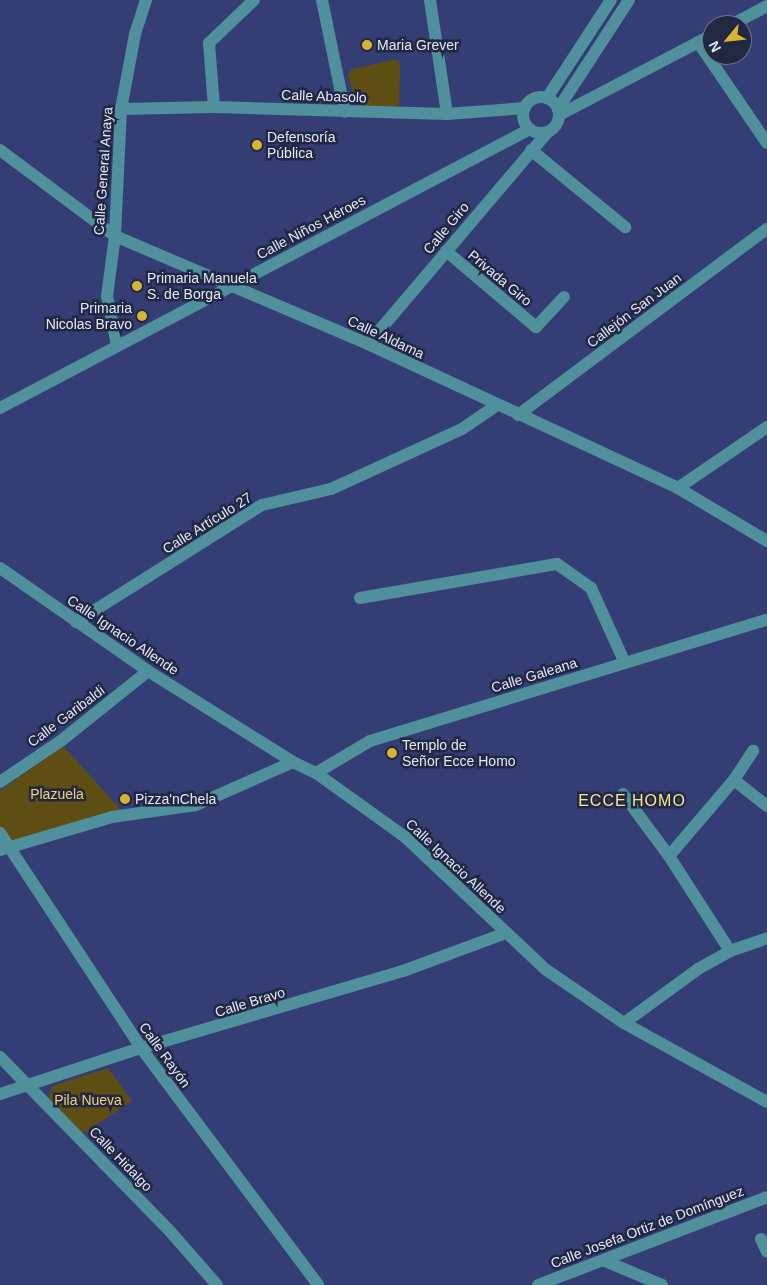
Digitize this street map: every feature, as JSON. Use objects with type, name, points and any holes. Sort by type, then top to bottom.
[{"type":"street","name":"Calle General Anaya","points":[[117,346],[107,296],[115,236],[121,109],[135,34],[146,0]]},
{"type":"street","points":[[214,107],[209,43],[254,0]]},
{"type":"street","points":[[322,0],[345,112]]},
{"type":"street","points":[[430,0],[447,114]]},
{"type":"street","points":[[611,0],[547,98],[532,100],[525,108],[524,119],[530,129],[542,133],[548,132],[556,125],[558,112],[629,0]]},
{"type":"street","points":[[750,15],[767,6]]},
{"type":"street","points":[[558,112],[702,40]]},
{"type":"street","points":[[698,42],[767,143]]},
{"type":"street","points":[[547,98],[558,112]]},
{"type":"street","name":"Calle Abasolo","points":[[121,109],[214,107],[447,114],[525,108]]},
{"type":"street","name":"Calle Niños Héroes","points":[[0,408],[530,129]]},
{"type":"street","name":"Calle Giro","points":[[368,344],[548,132]]},
{"type":"street","name":"Calle Aldama","points":[[0,150],[115,236],[368,344],[678,488],[767,541]]},
{"type":"street","points":[[531,150],[625,227]]},
{"type":"street","name":"Callejón San Juan","points":[[518,415],[767,229]]},
{"type":"street","name":"Privada Giro","points":[[446,251],[536,327],[564,298]]},
{"type":"street","name":"Calle Artículo 27","points":[[76,622],[262,505],[331,489],[462,429],[497,405]]},
{"type":"street","points":[[678,488],[767,427]]},
{"type":"street","points":[[360,598],[557,564],[591,588],[625,663]]},
{"type":"street","name":"Calle Ignacio Allende","points":[[0,568],[148,670],[293,762],[316,773],[406,837],[544,969],[624,1023],[767,1102]]},
{"type":"street","name":"Calle Galeana","points":[[316,773],[370,741],[767,621]]},
{"type":"street","name":"Calle Garibaldi","points":[[0,782],[62,740],[148,670]]},
{"type":"street","points":[[669,856],[734,780],[753,751]]},
{"type":"street","points":[[4,849],[112,817],[196,805],[293,762]]},
{"type":"street","points":[[734,780],[767,806]]},
{"type":"street","points":[[623,794],[669,856],[730,951]]},
{"type":"street","name":"Calle Rayón","points":[[0,833],[4,849],[141,1048],[318,1285]]},
{"type":"street","name":"Calle Bravo","points":[[0,1094],[141,1048],[212,1029],[403,971],[506,933]]},
{"type":"street","points":[[624,1023],[698,968],[730,951],[767,938]]},
{"type":"street","name":"Calle Hidalgo","points":[[0,1057],[168,1229],[217,1285]]},
{"type":"street","name":"Calle Josefa Ortiz de Domínguez","points":[[538,1285],[605,1261],[767,1196]]},
{"type":"street","points":[[761,1239],[767,1252]]},
{"type":"street","points":[[605,1261],[661,1285]]},
{"type":"green space","points":[[398,59],[400,67],[399,106],[357,107],[348,75],[352,69]]},
{"type":"green space","name":"Plazuela","points":[[63,746],[122,811],[10,844],[0,828],[0,791]]},
{"type":"green space","name":"Pila Nueva","points":[[108,1068],[132,1101],[82,1134],[48,1098],[52,1086]]},
{"type":"shaded area","points":[[90,1094],[95,1096],[97,1101],[95,1106],[90,1108],[85,1106],[83,1101],[85,1096]]},
{"type":"place","name":"Maria Grever","points":[[367,45]]},
{"type":"place","name":"Defensoría Pública","points":[[257,145]]},
{"type":"place","name":"Primaria Manuela S. de Borga","points":[[137,286]]},
{"type":"place","name":"Primaria Nicolas Bravo","points":[[142,316]]},
{"type":"place","name":"Templo de Señor Ecce Homo","points":[[392,753]]},
{"type":"place","name":"Pizza'nChela","points":[[125,799]]},
{"type":"district","name":"ECCE HOMO","points":[[632,801]]}]
